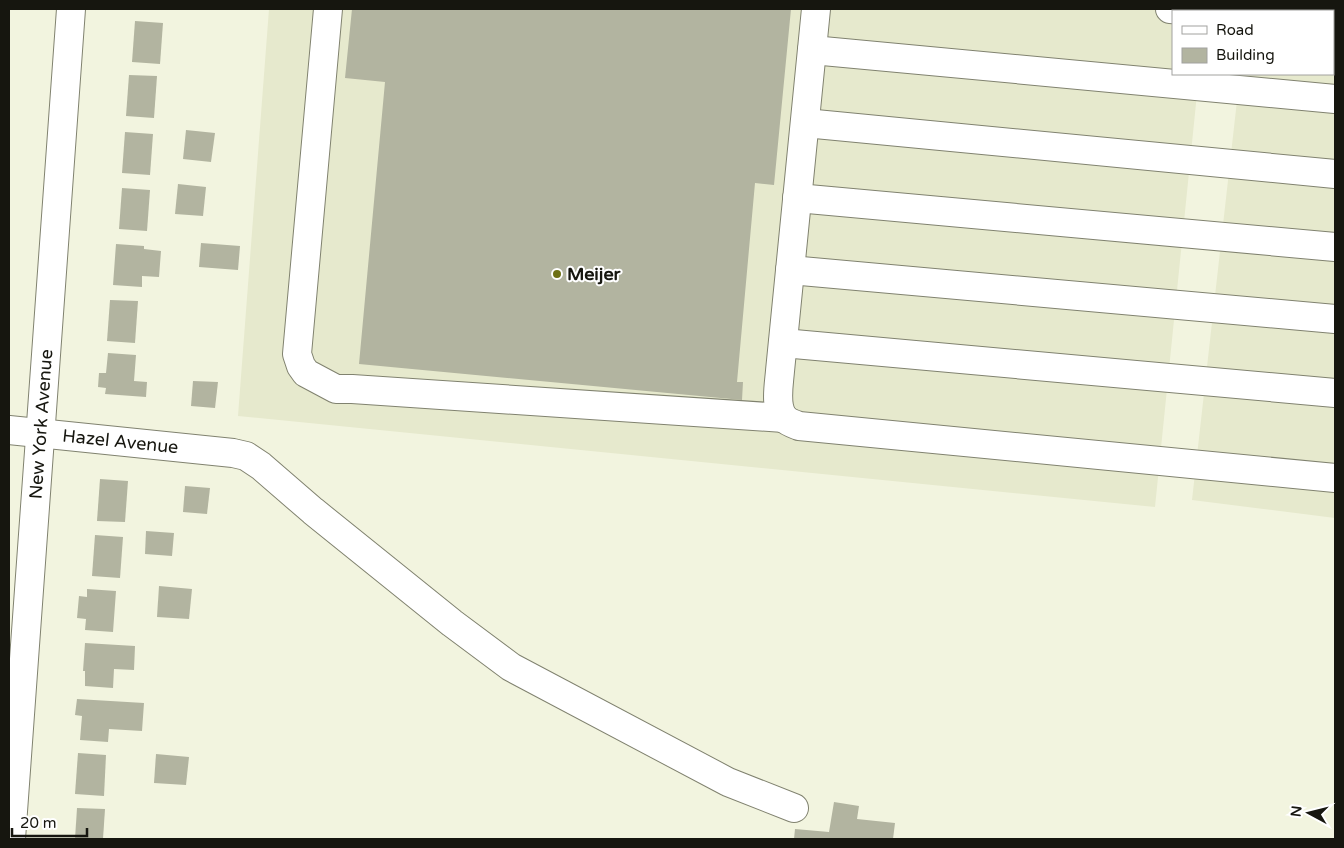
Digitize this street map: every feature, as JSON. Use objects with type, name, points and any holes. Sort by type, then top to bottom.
[{"type":"street","name":"New York Avenue","points":[[11,839],[71,9]]},
{"type":"street","points":[[328,9],[297,354],[301,366],[306,373],[336,389],[784,418]]},
{"type":"street","points":[[816,9],[778,399],[781,413],[786,420],[799,426],[1335,478]]},
{"type":"street","points":[[1170,9],[1183,10]]},
{"type":"street","points":[[812,50],[1335,99]]},
{"type":"street","points":[[805,123],[1335,174]]},
{"type":"street","points":[[797,198],[1335,247]]},
{"type":"street","points":[[790,270],[1335,319]]},
{"type":"street","points":[[783,343],[1335,393]]},
{"type":"street","name":"Hazel Avenue","points":[[9,430],[233,453],[246,456],[261,466],[314,511],[511,668],[728,782],[794,808]]},
{"type":"shaded area","points":[[269,9],[1205,9],[1172,10],[1172,75],[1199,75],[1155,507],[238,416]]},
{"type":"shaded area","points":[[1335,9],[1335,518],[1192,500],[1240,75],[1334,75],[1334,10],[1247,10]]},
{"type":"building","name":"Meijer","points":[[352,9],[791,9],[774,185],[755,183],[737,382],[743,382],[742,400],[359,364],[385,82],[345,78]]},
{"type":"building","points":[[135,21],[163,23],[160,64],[132,62]]},
{"type":"building","points":[[129,75],[157,76],[154,118],[126,116]]},
{"type":"building","points":[[186,130],[215,133],[211,162],[183,159]]},
{"type":"building","points":[[125,132],[153,134],[150,175],[122,173]]},
{"type":"building","points":[[178,184],[206,187],[203,216],[175,214]]},
{"type":"building","points":[[122,188],[150,190],[147,231],[119,229]]},
{"type":"building","points":[[201,243],[240,246],[238,270],[199,267]]},
{"type":"building","points":[[116,244],[144,246],[144,249],[161,251],[159,277],[142,276],[142,287],[113,285]]},
{"type":"building","points":[[110,300],[138,301],[135,343],[107,341]]},
{"type":"building","points":[[108,353],[136,355],[134,381],[147,382],[146,397],[105,394],[106,388],[98,387],[99,373],[106,373]]},
{"type":"building","points":[[193,381],[218,382],[215,408],[191,406]]},
{"type":"building","points":[[100,479],[128,481],[125,522],[97,521]]},
{"type":"building","points":[[185,486],[210,488],[207,514],[183,512]]},
{"type":"building","points":[[146,531],[174,533],[172,556],[145,554]]},
{"type":"building","points":[[95,535],[123,537],[120,578],[92,576]]},
{"type":"building","points":[[159,586],[192,589],[189,619],[157,617]]},
{"type":"building","points":[[87,589],[116,591],[113,632],[85,630],[86,619],[77,618],[79,596],[87,597]]},
{"type":"building","points":[[85,643],[135,646],[134,670],[114,669],[113,688],[85,686],[85,671],[83,671]]},
{"type":"building","points":[[77,699],[144,703],[142,731],[109,729],[108,742],[80,740],[82,716],[75,715]]},
{"type":"building","points":[[78,753],[106,755],[104,796],[75,794]]},
{"type":"building","points":[[156,754],[189,757],[186,785],[154,783]]},
{"type":"building","points":[[834,802],[859,806],[857,819],[895,823],[893,839],[794,839],[795,829],[829,832]]},
{"type":"building","points":[[77,808],[105,809],[103,839],[75,839]]},
{"type":"place","name":"Meijer","points":[[557,274]]}]
